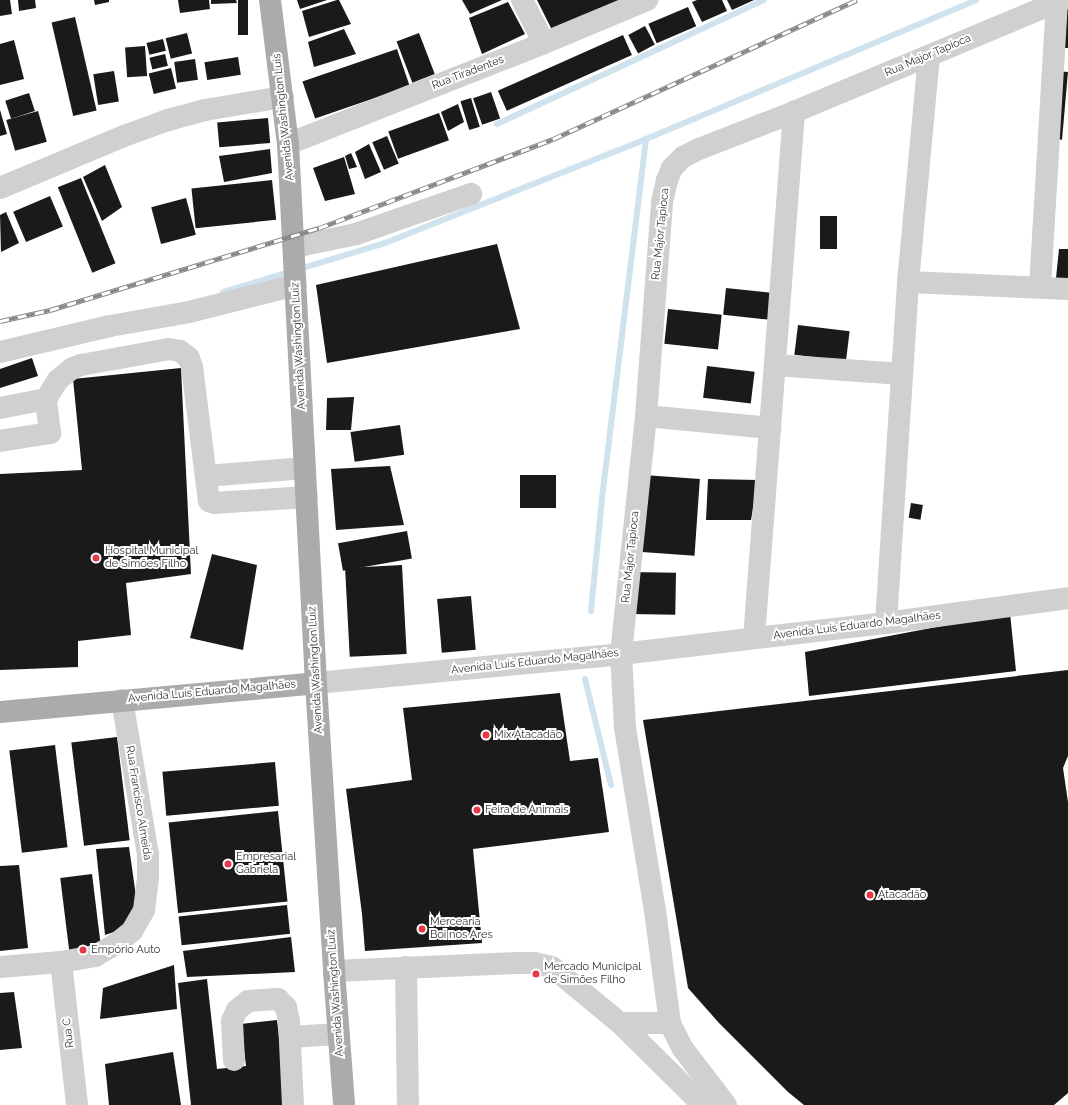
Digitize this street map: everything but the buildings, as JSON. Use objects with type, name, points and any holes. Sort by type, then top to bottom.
[{"type":"main road","name":"Avenida Washington Luís","points":[[270,0],[288,144],[294,244]]},
{"type":"main road","name":"Avenida Washington Luiz","points":[[294,244],[316,683],[344,1105]]},
{"type":"main road","name":"Avenida Luís Eduardo Magalhães","points":[[0,712],[316,683]]},
{"type":"street","points":[[522,0],[544,44]]},
{"type":"street","name":"Rua Tiradentes","points":[[288,144],[544,44],[647,0]]},
{"type":"street","points":[[1040,287],[1060,1]]},
{"type":"street","name":"Rua Major Tapioca","points":[[726,1105],[683,1049],[670,1023],[656,910],[625,728],[621,654],[646,416],[662,202],[666,180],[672,168],[683,157],[693,152],[794,112],[1060,1]]},
{"type":"street","points":[[886,623],[908,282],[929,56]]},
{"type":"street","points":[[0,188],[124,136],[168,120],[205,110],[283,96]]},
{"type":"street","points":[[754,638],[794,112]]},
{"type":"street","points":[[294,244],[356,234],[470,194]]},
{"type":"street","points":[[0,352],[110,326],[189,312],[296,280]]},
{"type":"street","points":[[908,282],[1068,289]]},
{"type":"street","points":[[0,441],[48,434],[50,432],[46,399],[64,373],[81,365],[169,349],[184,353],[192,367],[209,501],[214,503],[307,497]]},
{"type":"street","points":[[775,365],[902,374]]},
{"type":"street","points":[[0,408],[46,399]]},
{"type":"street","points":[[646,416],[770,428]]},
{"type":"street","points":[[206,476],[305,468]]},
{"type":"street","name":"Avenida Luís Eduardo Magalhães","points":[[316,683],[621,654],[886,623],[1068,598]]},
{"type":"street","name":"Rua Francisco Almeida","points":[[0,967],[61,962],[95,956],[116,944],[132,931],[144,910],[148,878],[148,855],[122,700]]},
{"type":"street","name":"Rua C","points":[[61,962],[77,1105]]},
{"type":"street","points":[[334,971],[517,963],[540,964],[552,968],[620,1023],[703,1105]]},
{"type":"street","points":[[406,967],[408,1105]]},
{"type":"street","points":[[234,1060],[232,1021],[236,1010],[248,1001],[278,1000],[286,1007],[289,1021],[293,1105]]},
{"type":"street","points":[[620,1023],[670,1023]]},
{"type":"street","points":[[290,1037],[339,1034]]},
{"type":"waterway","points":[[497,124],[764,0]]},
{"type":"waterway","points":[[223,292],[385,243],[646,139],[976,0]]},
{"type":"waterway","points":[[591,611],[602,498],[646,139]]},
{"type":"waterway","points":[[585,679],[611,785]]},
{"type":"railway","points":[[0,321],[50,310],[319,228],[553,139],[857,0]]},
{"type":"place","name":"Hospital Municipal de Simões Filho","points":[[96,558]]},
{"type":"place","name":"Mix Atacadão","points":[[486,735]]},
{"type":"place","name":"Feira de Animais","points":[[477,810]]},
{"type":"place","name":"Empresarial Gabriela","points":[[228,864]]},
{"type":"place","name":"Atacadão","points":[[870,895]]},
{"type":"place","name":"Mercearia Boi nos Ares","points":[[422,929]]},
{"type":"place","name":"Empório Auto","points":[[83,950]]},
{"type":"place","name":"Mercado Municipal de Simões Filho","points":[[536,974]]}]
